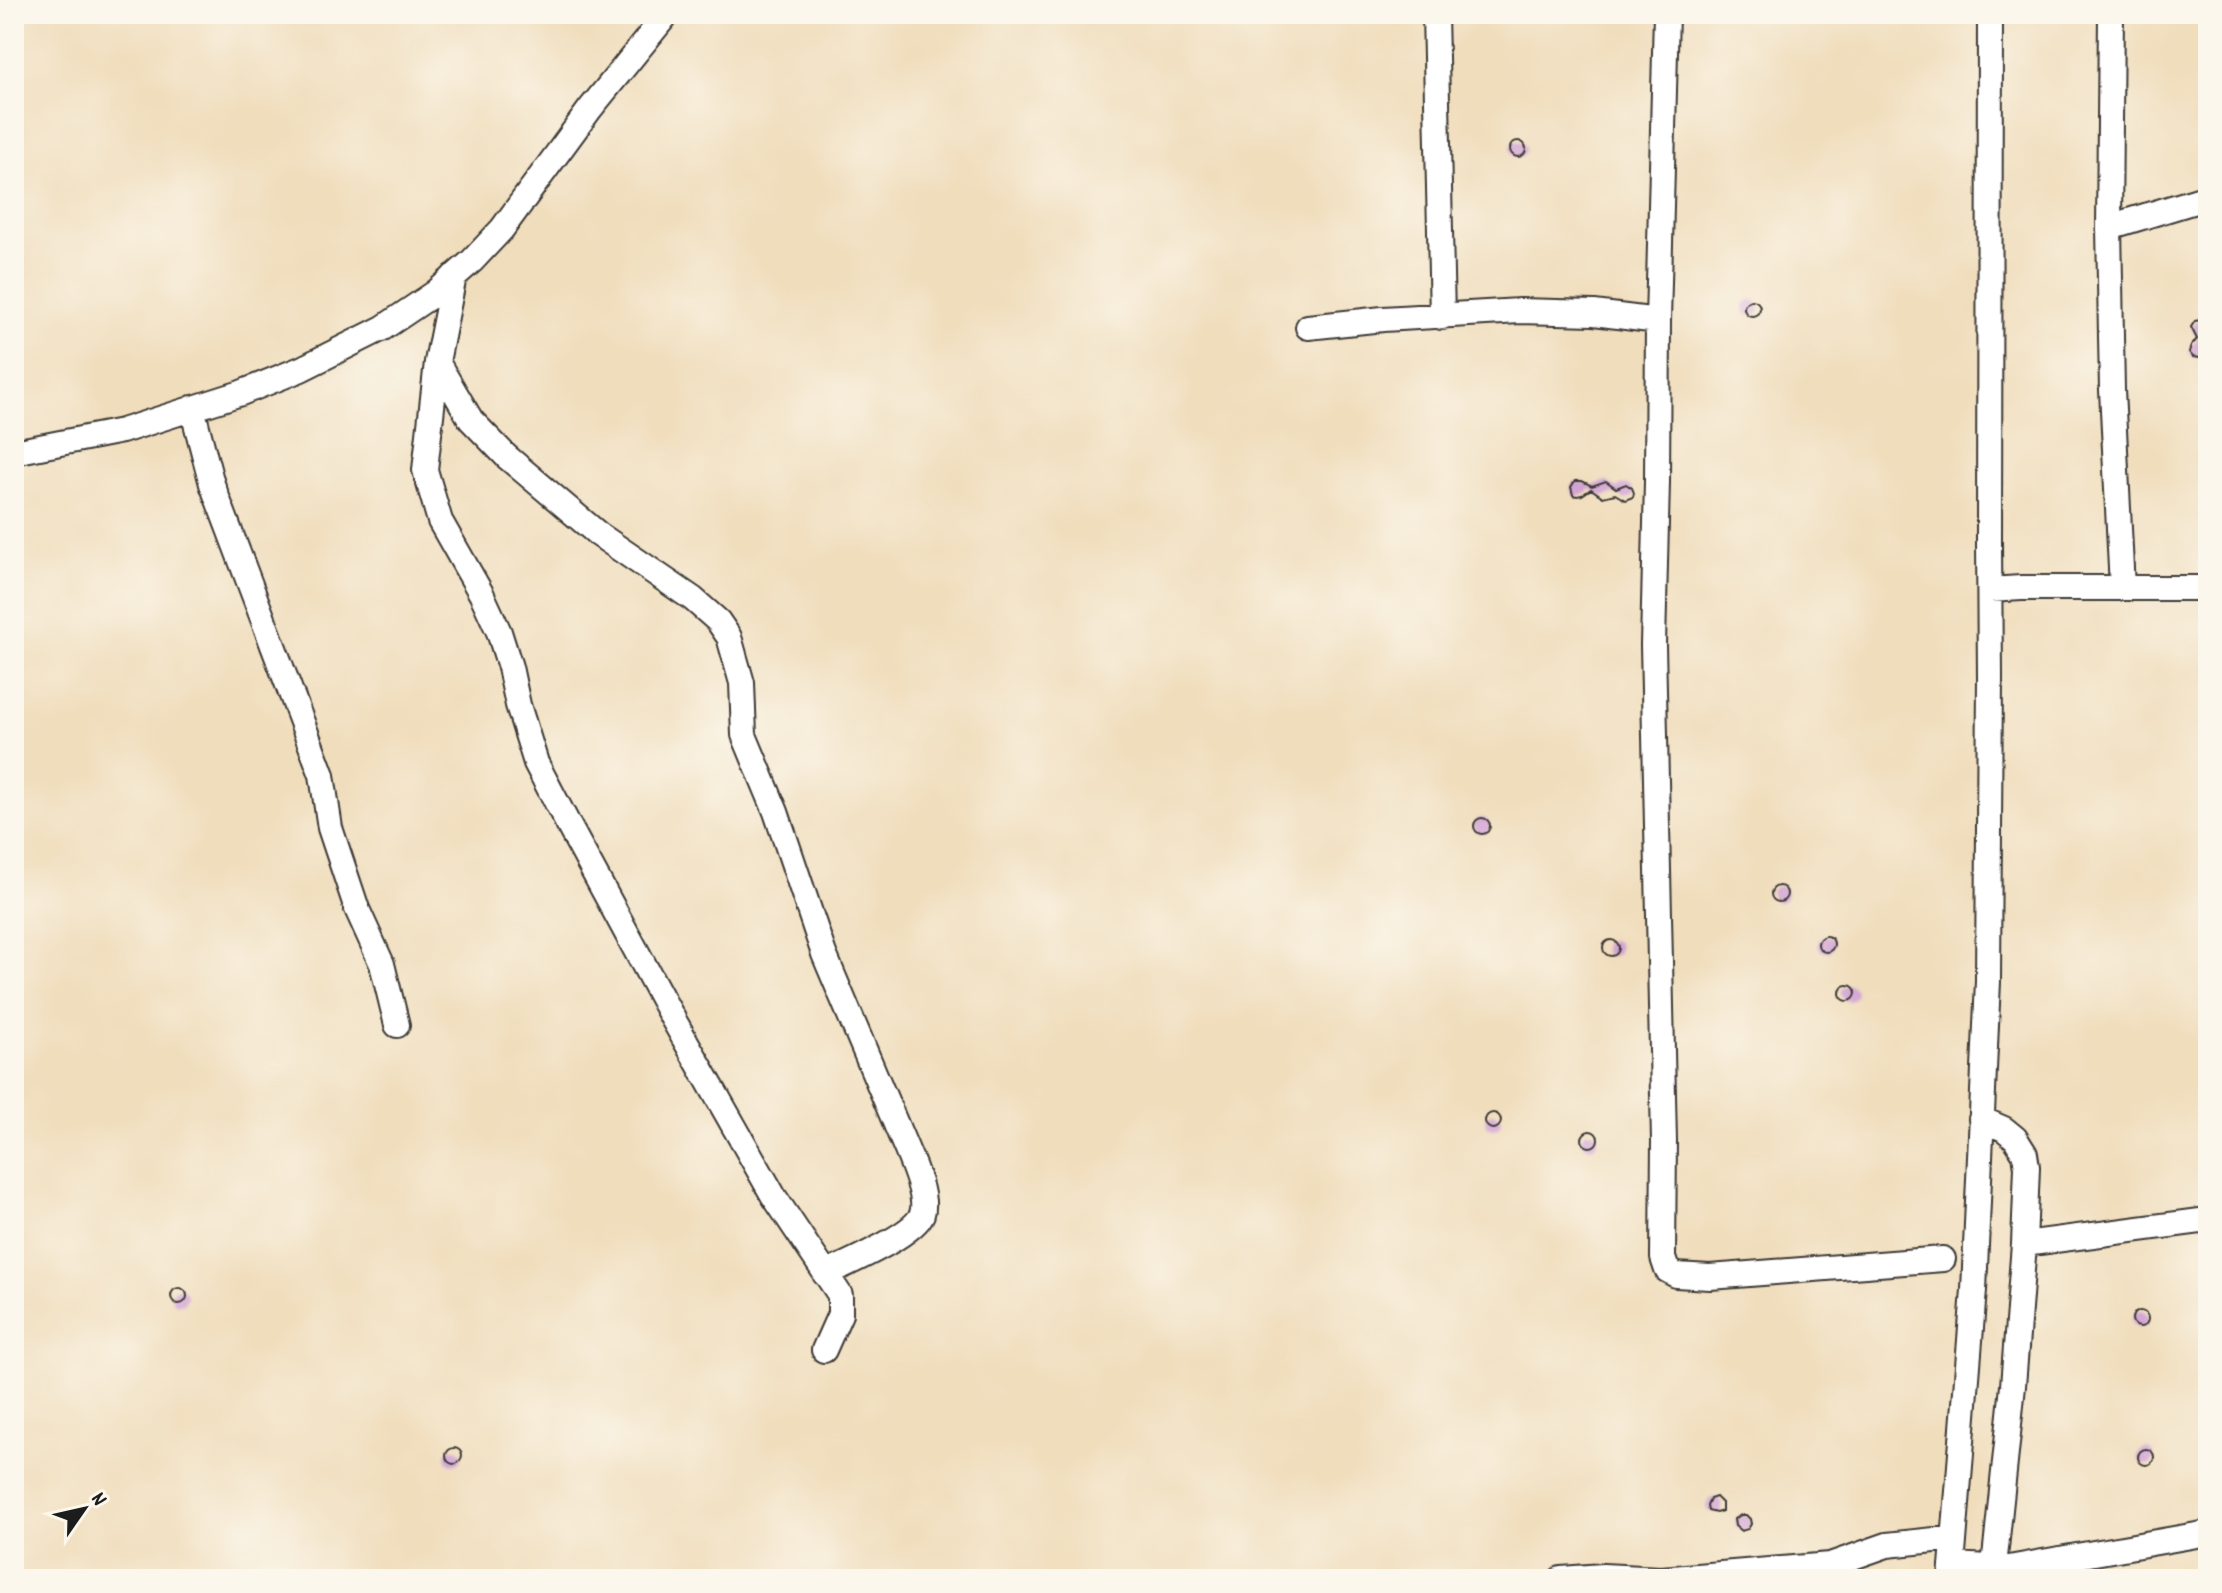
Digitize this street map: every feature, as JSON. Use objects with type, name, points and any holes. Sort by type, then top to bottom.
[{"type":"street","points":[[14,452],[122,431],[241,393],[301,369],[383,328],[435,293],[502,229],[590,109],[667,14]]},
{"type":"street","points":[[1435,14],[1442,317]]},
{"type":"street","points":[[1666,14],[1653,645],[1664,1264],[1676,1275],[1710,1277],[1943,1259]]},
{"type":"street","points":[[1990,14],[1988,981],[1974,1290],[1951,1572],[2004,1571],[2208,1533]]},
{"type":"street","points":[[2111,14],[2109,227],[2112,390],[2122,588]]},
{"type":"street","points":[[2109,227],[2208,197]]},
{"type":"street","points":[[454,276],[437,362],[425,470],[431,495],[440,521],[499,632],[536,763],[672,1017],[773,1195],[840,1295],[840,1314],[824,1350]]},
{"type":"street","points":[[1308,327],[1520,311],[1594,313],[1658,321]]},
{"type":"street","points":[[437,362],[471,420],[507,457],[598,534],[693,599],[718,621],[729,637],[742,683],[744,735],[776,812],[824,954],[915,1169],[922,1194],[921,1217],[913,1225],[880,1247],[825,1274]]},
{"type":"street","points":[[192,408],[212,484],[322,775],[330,828],[357,909],[382,964],[397,1025]]},
{"type":"street","points":[[1990,590],[2208,588]]},
{"type":"street","points":[[1981,1119],[2004,1129],[2015,1138],[2025,1154],[2027,1167],[2004,1571]]},
{"type":"street","points":[[2024,1244],[2208,1220]]},
{"type":"street","points":[[1561,1579],[1603,1576],[1661,1579],[1830,1565],[1887,1545],[1954,1538]]},
{"type":"building","points":[[1518,141],[1524,143],[1524,155],[1518,157],[1512,155],[1510,149],[1512,143]]},
{"type":"building","points":[[1752,300],[1758,302],[1758,314],[1752,316],[1746,314],[1744,308],[1746,302]]},
{"type":"building","points":[[2200,320],[2208,326],[2201,338],[2206,351],[2200,358],[2193,357],[2189,352],[2197,339],[2191,327]]},
{"type":"building","points":[[1575,481],[1592,486],[1606,481],[1616,488],[1626,484],[1634,493],[1633,497],[1625,500],[1615,494],[1603,497],[1591,489],[1577,496],[1573,495],[1571,487]]},
{"type":"building","points":[[1482,818],[1488,820],[1488,832],[1482,834],[1476,832],[1474,826],[1476,820]]},
{"type":"building","points":[[1779,886],[1785,888],[1785,900],[1779,902],[1773,900],[1771,894],[1773,888]]},
{"type":"building","points":[[1826,936],[1832,938],[1832,950],[1826,952],[1820,950],[1818,944],[1820,938]]},
{"type":"building","points":[[1611,940],[1617,942],[1617,954],[1611,956],[1605,954],[1603,948],[1605,942]]},
{"type":"building","points":[[1848,985],[1854,987],[1854,999],[1848,1001],[1842,999],[1840,993],[1842,987]]},
{"type":"building","points":[[1493,1113],[1499,1115],[1499,1127],[1493,1129],[1487,1127],[1485,1121],[1487,1115]]},
{"type":"building","points":[[1590,1131],[1596,1133],[1596,1145],[1590,1147],[1584,1145],[1582,1139],[1584,1133]]},
{"type":"building","points":[[179,1288],[185,1290],[185,1302],[179,1304],[173,1302],[171,1296],[173,1290]]},
{"type":"building","points":[[2140,1311],[2146,1313],[2146,1325],[2140,1327],[2134,1325],[2132,1319],[2134,1313]]},
{"type":"building","points":[[454,1448],[460,1450],[460,1462],[454,1464],[448,1462],[446,1456],[448,1450]]},
{"type":"building","points":[[2146,1449],[2152,1451],[2152,1463],[2146,1465],[2140,1463],[2138,1457],[2140,1451]]},
{"type":"building","points":[[1716,1497],[1722,1503],[1722,1511],[1708,1511],[1710,1499]]},
{"type":"building","points":[[1746,1515],[1751,1524],[1741,1531],[1735,1526],[1734,1519]]}]
